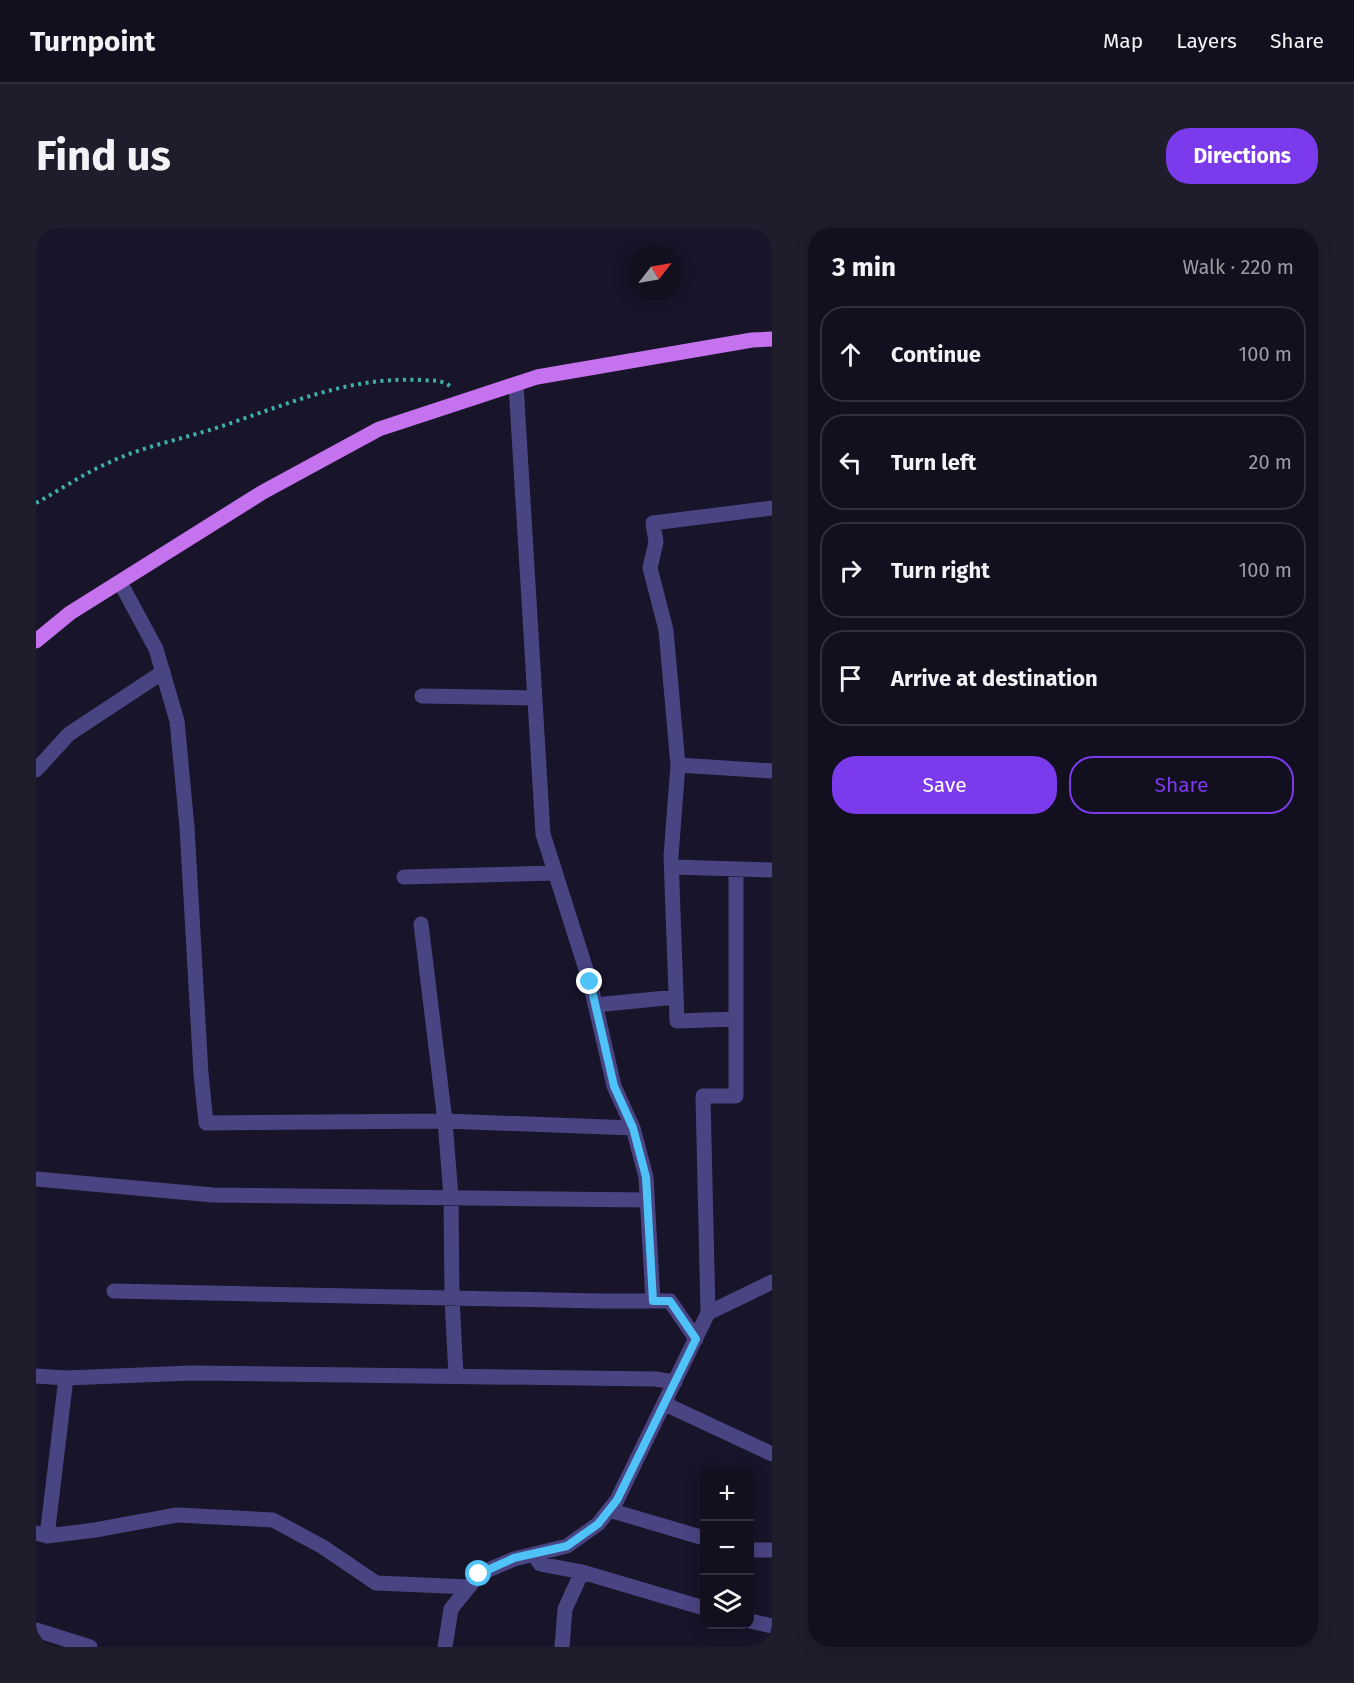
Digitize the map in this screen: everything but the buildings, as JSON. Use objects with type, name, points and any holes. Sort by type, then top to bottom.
[{"type":"main road","points":[[36,641],[70,613],[263,492],[379,429],[537,377],[752,340],[772,339]]},
{"type":"street","points":[[516,384],[543,834],[590,982],[614,1086],[633,1128],[646,1177],[653,1301]]},
{"type":"street","points":[[736,1019],[677,1021],[671,856],[678,765],[666,630],[650,568],[656,542],[653,523],[772,508]]},
{"type":"street","points":[[120,582],[156,649],[177,721],[187,826],[201,1074],[206,1123],[445,1121],[633,1128]]},
{"type":"street","points":[[36,770],[69,734],[163,672]]},
{"type":"street","points":[[422,696],[534,698]]},
{"type":"street","points":[[678,765],[772,771]]},
{"type":"street","points":[[672,867],[772,870]]},
{"type":"street","points":[[445,1647],[451,1609],[479,1574],[514,1558],[567,1546],[598,1524],[617,1500],[708,1312],[703,1096],[736,1096],[736,869]]},
{"type":"street","points":[[404,877],[555,873]]},
{"type":"street","points":[[421,924],[445,1121],[451,1197],[452,1298],[456,1376]]},
{"type":"street","points":[[595,1005],[676,997]]},
{"type":"street","points":[[36,1179],[213,1195],[647,1200]]},
{"type":"street","points":[[708,1312],[772,1282]]},
{"type":"street","points":[[114,1291],[670,1301],[696,1339]]},
{"type":"street","points":[[36,1376],[66,1378],[191,1373],[655,1378],[675,1382]]},
{"type":"street","points":[[66,1378],[42,1535],[95,1530],[177,1515],[273,1520],[323,1547],[376,1583],[469,1587]]},
{"type":"street","points":[[664,1404],[772,1454]]},
{"type":"street","points":[[609,1510],[700,1537]]},
{"type":"street","points":[[754,1550],[772,1550]]},
{"type":"street","points":[[534,1554],[540,1564],[582,1572],[700,1607]]},
{"type":"street","points":[[562,1647],[565,1609],[582,1572]]},
{"type":"street","points":[[754,1623],[772,1626]]},
{"type":"street","points":[[36,1630],[90,1647]]},
{"type":"path","points":[[36,503],[108,462],[342,386],[406,380],[445,382],[466,401]]},
{"type":"route","points":[[479,1574],[514,1558],[567,1546],[598,1524],[617,1500],[696,1339],[670,1301],[653,1301],[646,1177],[633,1128],[614,1086],[590,982]]}]
